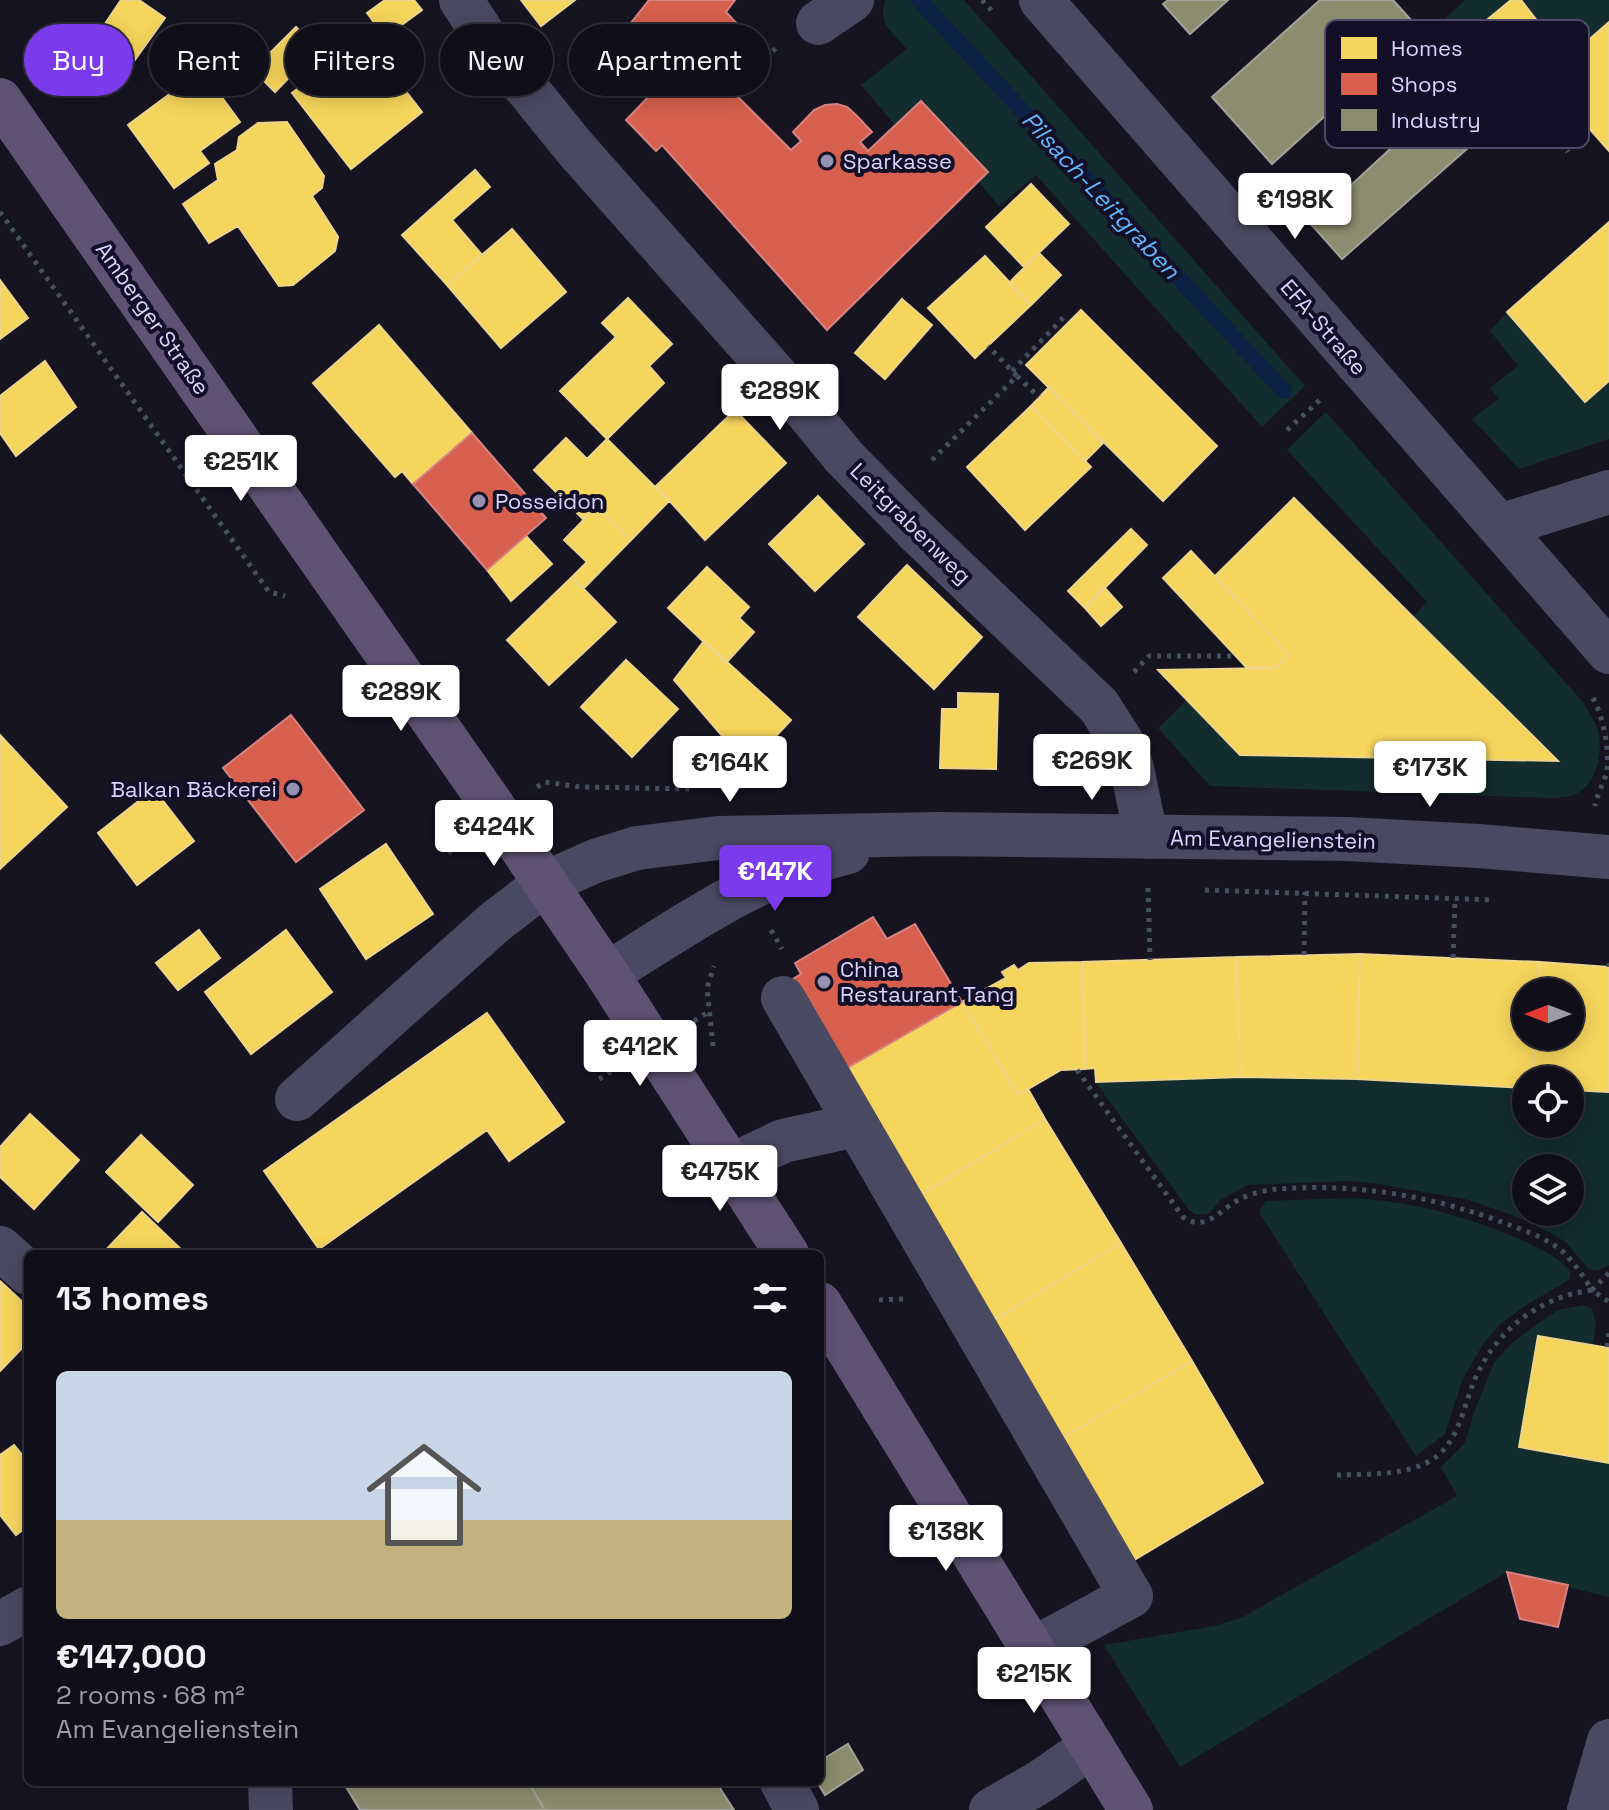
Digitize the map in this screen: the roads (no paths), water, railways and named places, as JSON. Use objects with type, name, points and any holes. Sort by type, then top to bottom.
[{"type":"main road","name":"Amberger Straße","points":[[0,100],[546,883],[784,1250]]},
{"type":"main road","points":[[824,1310],[1131,1810]]},
{"type":"street","name":"Leitgrabenweg","points":[[461,0],[485,37],[575,148],[789,390],[844,457],[916,531],[1099,706],[1122,742],[1132,768],[1146,837]]},
{"type":"street","name":"EFA-Straße","points":[[1060,6],[1609,652]]},
{"type":"street","points":[[1500,526],[1609,492]]},
{"type":"street","name":"Am Evangelienstein","points":[[607,974],[774,875],[831,856],[937,834]]},
{"type":"street","name":"Am Evangelienstein","points":[[297,1099],[495,922],[546,883],[615,853],[662,843],[718,838],[937,834],[1347,839],[1609,857]]},
{"type":"street","points":[[783,998],[1131,1596],[1033,1649]]},
{"type":"street","points":[[730,1166],[783,1141],[856,1125]]},
{"type":"street","points":[[0,1248],[24,1269]]},
{"type":"street","points":[[0,1624],[24,1610]]},
{"type":"street","points":[[1589,1810],[1609,1741]]},
{"type":"street","points":[[991,1810],[1040,1782],[1092,1746]]},
{"type":"street","points":[[270,1786],[271,1810]]},
{"type":"street","points":[[784,1786],[797,1810]]},
{"type":"waterway","name":"Pilsach-Leitgraben","points":[[919,0],[1284,391]]},
{"type":"place","name":"Sparkasse","points":[[827,161]]},
{"type":"place","name":"Posseidon","points":[[479,501]]},
{"type":"place","name":"Balkan Bäckerei","points":[[293,789]]},
{"type":"place","name":"China Restaurant Tang","points":[[824,982]]}]
